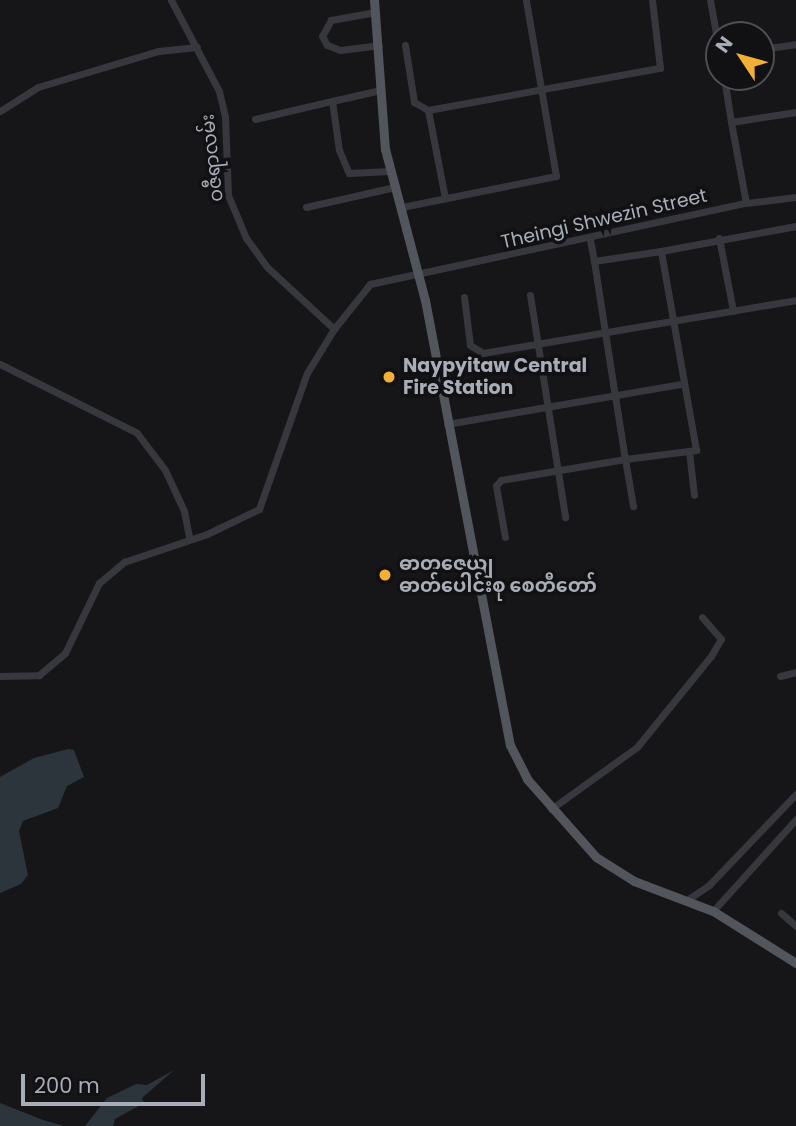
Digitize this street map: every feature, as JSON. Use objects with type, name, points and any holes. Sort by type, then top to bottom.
[{"type":"main road","points":[[374,0],[390,171],[402,207],[418,274],[503,722],[527,779],[550,809],[596,858],[617,873],[713,911],[796,963]]},
{"type":"street","name":"ဝဇီရာလမ်း","points":[[171,0],[197,47],[222,104],[228,195],[238,221],[266,266],[334,329]]},
{"type":"street","points":[[402,207],[555,176],[526,0]]},
{"type":"street","points":[[405,45],[414,102],[428,110],[541,86],[660,68],[652,0]]},
{"type":"street","points":[[710,0],[714,21]]},
{"type":"street","points":[[376,12],[331,20],[322,36],[327,45],[340,50],[379,45]]},
{"type":"street","points":[[775,47],[796,44]]},
{"type":"street","points":[[0,110],[38,87],[159,51],[197,47]]},
{"type":"street","points":[[255,119],[381,90]]},
{"type":"street","points":[[726,91],[746,203]]},
{"type":"street","points":[[332,101],[339,150],[349,173],[390,171]]},
{"type":"street","points":[[428,110],[445,198]]},
{"type":"street","points":[[731,122],[796,112]]},
{"type":"street","points":[[306,207],[395,187]]},
{"type":"street","name":"Theingi Shwezin Street","points":[[0,676],[39,675],[65,653],[99,583],[124,562],[189,537],[207,534],[259,509],[307,373],[334,329],[370,284],[590,240],[746,203],[796,198]]},
{"type":"street","points":[[594,261],[796,226]]},
{"type":"street","points":[[719,238],[733,312]]},
{"type":"street","points":[[590,240],[633,506]]},
{"type":"street","points":[[505,537],[498,482],[625,459],[696,450],[682,384],[661,251]]},
{"type":"street","points":[[530,295],[565,517]]},
{"type":"street","points":[[464,297],[470,345],[476,352],[538,345],[796,300]]},
{"type":"street","points":[[0,363],[137,433],[165,470],[184,511],[189,537]]},
{"type":"street","points":[[447,424],[682,384]]},
{"type":"street","points":[[689,451],[694,495]]},
{"type":"street","points":[[550,809],[637,747],[711,656],[721,639],[702,617]]},
{"type":"street","points":[[780,676],[796,672]]},
{"type":"street","points":[[687,900],[709,885],[796,794]]},
{"type":"street","points":[[713,911],[796,819]]},
{"type":"street","points":[[781,913],[796,926]]},
{"type":"shaded area","points":[[68,749],[74,750],[84,777],[67,786],[58,808],[23,821],[19,831],[28,875],[21,884],[0,893],[0,777],[34,758]]},
{"type":"shaded area","points":[[174,1070],[142,1098],[144,1103],[115,1119],[113,1126],[85,1126],[107,1098],[136,1084],[147,1085]]},
{"type":"shaded area","points":[[0,1103],[43,1120],[64,1126],[0,1126]]},
{"type":"place","name":"Naypyitaw Central Fire Station","points":[[389,377]]},
{"type":"place","name":"ဓာတုဇေယျ ဓာတ်ပေါင်းစု စေတီတော်","points":[[385,575]]}]
